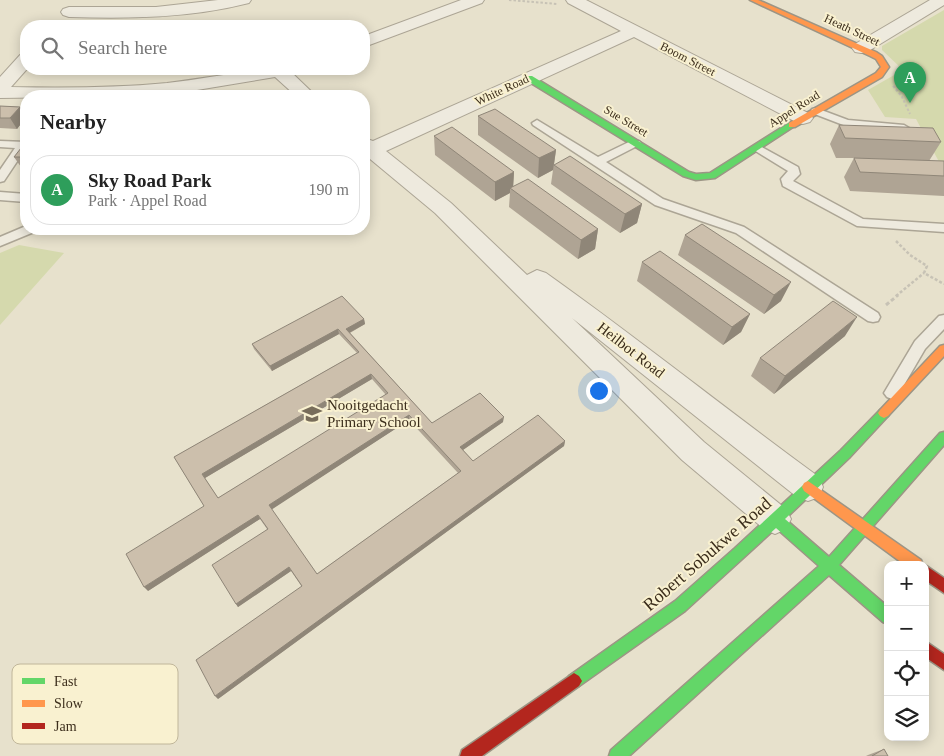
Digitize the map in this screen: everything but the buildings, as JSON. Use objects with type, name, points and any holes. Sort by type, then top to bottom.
[{"type":"main road","name":"Heath Street","points":[[753,0],[861,48],[883,62]]},
{"type":"main road","name":"Appel Road","points":[[712,176],[809,114],[878,75],[886,67],[883,62]]},
{"type":"main road","name":"Sue Street","points":[[528,78],[686,174],[696,177],[712,176]]},
{"type":"main road","name":"Robert Sobukwe Road","points":[[468,756],[680,606],[740,553],[845,454],[944,348]]},
{"type":"main road","points":[[617,756],[830,565],[944,437]]},
{"type":"main road","points":[[808,487],[911,561]]},
{"type":"main road","points":[[774,519],[830,565],[884,613]]},
{"type":"main road","points":[[929,575],[944,586]]},
{"type":"main road","points":[[929,651],[944,663]]},
{"type":"street","points":[[61,20],[74,6],[142,13],[243,0]]},
{"type":"street","points":[[427,0],[446,12]]},
{"type":"street","points":[[370,40],[476,0]]},
{"type":"street","points":[[861,48],[941,0]]},
{"type":"street","name":"Boom Street","points":[[578,2],[809,114]]},
{"type":"street","name":"White Road","points":[[370,146],[634,30]]},
{"type":"street","points":[[0,90],[20,66]]},
{"type":"street","points":[[154,90],[191,86],[249,75]]},
{"type":"street","points":[[286,75],[301,90]]},
{"type":"street","points":[[0,90],[20,91]]},
{"type":"street","name":"Heilbot Road","points":[[370,149],[451,216],[606,329],[704,408],[808,487]]},
{"type":"street","name":"Heilbot Road","points":[[451,216],[694,451],[774,519]]},
{"type":"lane","points":[[809,114],[846,123],[904,128]]},
{"type":"lane","points":[[537,123],[659,202],[740,230],[873,317]]},
{"type":"lane","points":[[598,162],[635,143]]},
{"type":"lane","points":[[0,144],[20,144]]},
{"type":"lane","points":[[758,148],[794,170],[794,174],[787,179],[786,183],[856,221],[887,226],[944,228]]},
{"type":"lane","points":[[0,178],[20,151]]},
{"type":"lane","points":[[0,196],[20,198]]},
{"type":"lane","points":[[0,242],[20,233]]},
{"type":"lane","points":[[881,415],[920,346],[944,320]]},
{"type":"path","points":[[509,0],[568,5],[578,2]]},
{"type":"path","points":[[887,226],[890,236],[910,255],[927,266],[924,273],[891,301]]},
{"type":"path","points":[[924,273],[944,284]]},
{"type":"green space","points":[[944,10],[944,171],[916,119],[885,117],[868,90],[903,70],[882,50],[882,46]]},
{"type":"green space","points":[[19,245],[64,253],[0,325],[0,253]]},
{"type":"traffic: fast","points":[[529,78],[686,174],[696,177],[712,176],[792,125]]},
{"type":"traffic: fast","points":[[574,681],[680,606],[740,553],[845,454],[884,413]]},
{"type":"traffic: fast","points":[[617,756],[830,565],[944,437]]},
{"type":"traffic: fast","points":[[775,519],[884,614]]},
{"type":"traffic: slow","points":[[753,0],[873,54],[879,58],[885,67],[879,75],[792,125]]},
{"type":"traffic: slow","points":[[884,413],[944,349]]},
{"type":"traffic: slow","points":[[808,487],[910,561]]},
{"type":"traffic: jam","points":[[929,575],[944,586]]},
{"type":"traffic: jam","points":[[929,651],[944,663]]},
{"type":"traffic: jam","points":[[468,756],[574,681]]},
{"type":"place","name":"Sky Road Park","points":[[910,103]]},
{"type":"place","name":"Nooitgedacht Primary School","points":[[312,414]]}]
